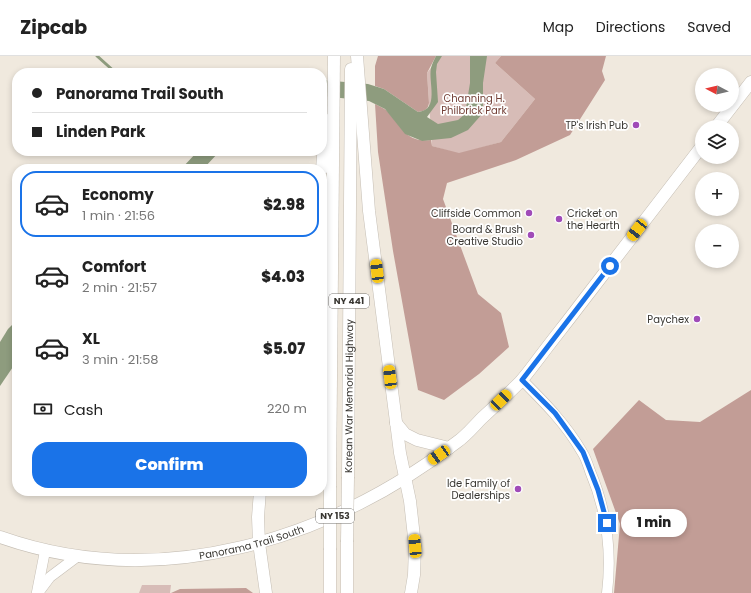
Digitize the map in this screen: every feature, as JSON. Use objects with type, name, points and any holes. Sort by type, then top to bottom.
[{"type":"main road","points":[[327,137],[334,58]]},
{"type":"main road","points":[[354,58],[356,124],[369,211],[400,453],[410,502],[415,546],[414,575],[411,593]]},
{"type":"main road","points":[[721,120],[751,82]]},
{"type":"main road","name":"Korean War Memorial Highway","points":[[329,124],[330,593]]},
{"type":"main road","name":"Korean War Memorial Highway","points":[[347,593],[348,477],[356,124]]},
{"type":"main road","name":"Panorama Trail South","points":[[0,537],[45,551],[78,556],[150,560],[220,552],[259,543],[297,531],[370,499],[406,478],[458,442],[522,380],[695,155]]},
{"type":"main road","points":[[396,423],[405,434],[417,440],[449,448]]},
{"type":"main road","points":[[260,496],[258,517],[259,543],[266,593]]},
{"type":"street","points":[[522,380],[555,413],[583,452],[598,490],[607,523],[610,562],[607,593]]},
{"type":"street","points":[[38,593],[45,551]]},
{"type":"street","points":[[38,593],[50,577],[78,556]]},
{"type":"green space","name":"Channing H. Philbrick Park","points":[[440,56],[501,56],[495,63],[535,99],[501,142],[459,154],[432,146],[427,73]]},
{"type":"green space","points":[[142,585],[171,585],[170,593],[139,593]]},
{"type":"shaded area","points":[[378,56],[436,56],[427,73],[429,103],[427,109],[418,112],[384,89],[375,86],[375,66]]},
{"type":"shaded area","points":[[436,56],[442,56],[437,64],[436,72],[438,102],[427,117],[438,124],[458,120],[465,114],[470,83],[470,56],[487,56],[483,83],[483,113],[468,130],[451,138],[422,141],[405,134],[385,109],[369,101],[327,97],[327,80],[368,84],[384,89],[418,112],[425,110],[431,101],[432,94],[430,74],[432,64]]},
{"type":"shaded area","points":[[501,56],[606,56],[602,71],[605,80],[570,135],[516,160],[447,183],[443,199],[478,294],[501,313],[509,347],[479,374],[444,400],[418,390],[393,251],[378,152],[375,104],[386,110],[410,136],[415,139],[431,140],[432,146],[459,153],[501,142],[535,99],[495,63]]},
{"type":"shaded area","points":[[193,156],[215,156],[208,164],[186,164]]},
{"type":"shaded area","points":[[12,325],[12,368],[0,386],[0,342]]},
{"type":"shaded area","points":[[751,390],[751,593],[614,593],[620,524],[593,449],[639,400],[666,420],[700,422]]},
{"type":"shaded area","points":[[246,588],[253,593],[171,593],[180,589]]},
{"type":"waterway","points":[[97,56],[110,68]]},
{"type":"place","name":"TP's Irish Pub","points":[[636,125]]},
{"type":"place","name":"Cliffside Common","points":[[529,213]]},
{"type":"place","name":"Cricket on the Hearth","points":[[559,219]]},
{"type":"place","name":"Board & Brush Creative Studio","points":[[531,235]]},
{"type":"place","name":"Paychex","points":[[697,319]]},
{"type":"place","name":"Ide Family of Dealerships","points":[[518,489]]},
{"type":"route","points":[[607,523],[598,490],[583,452],[555,413],[522,380],[610,266]]}]
